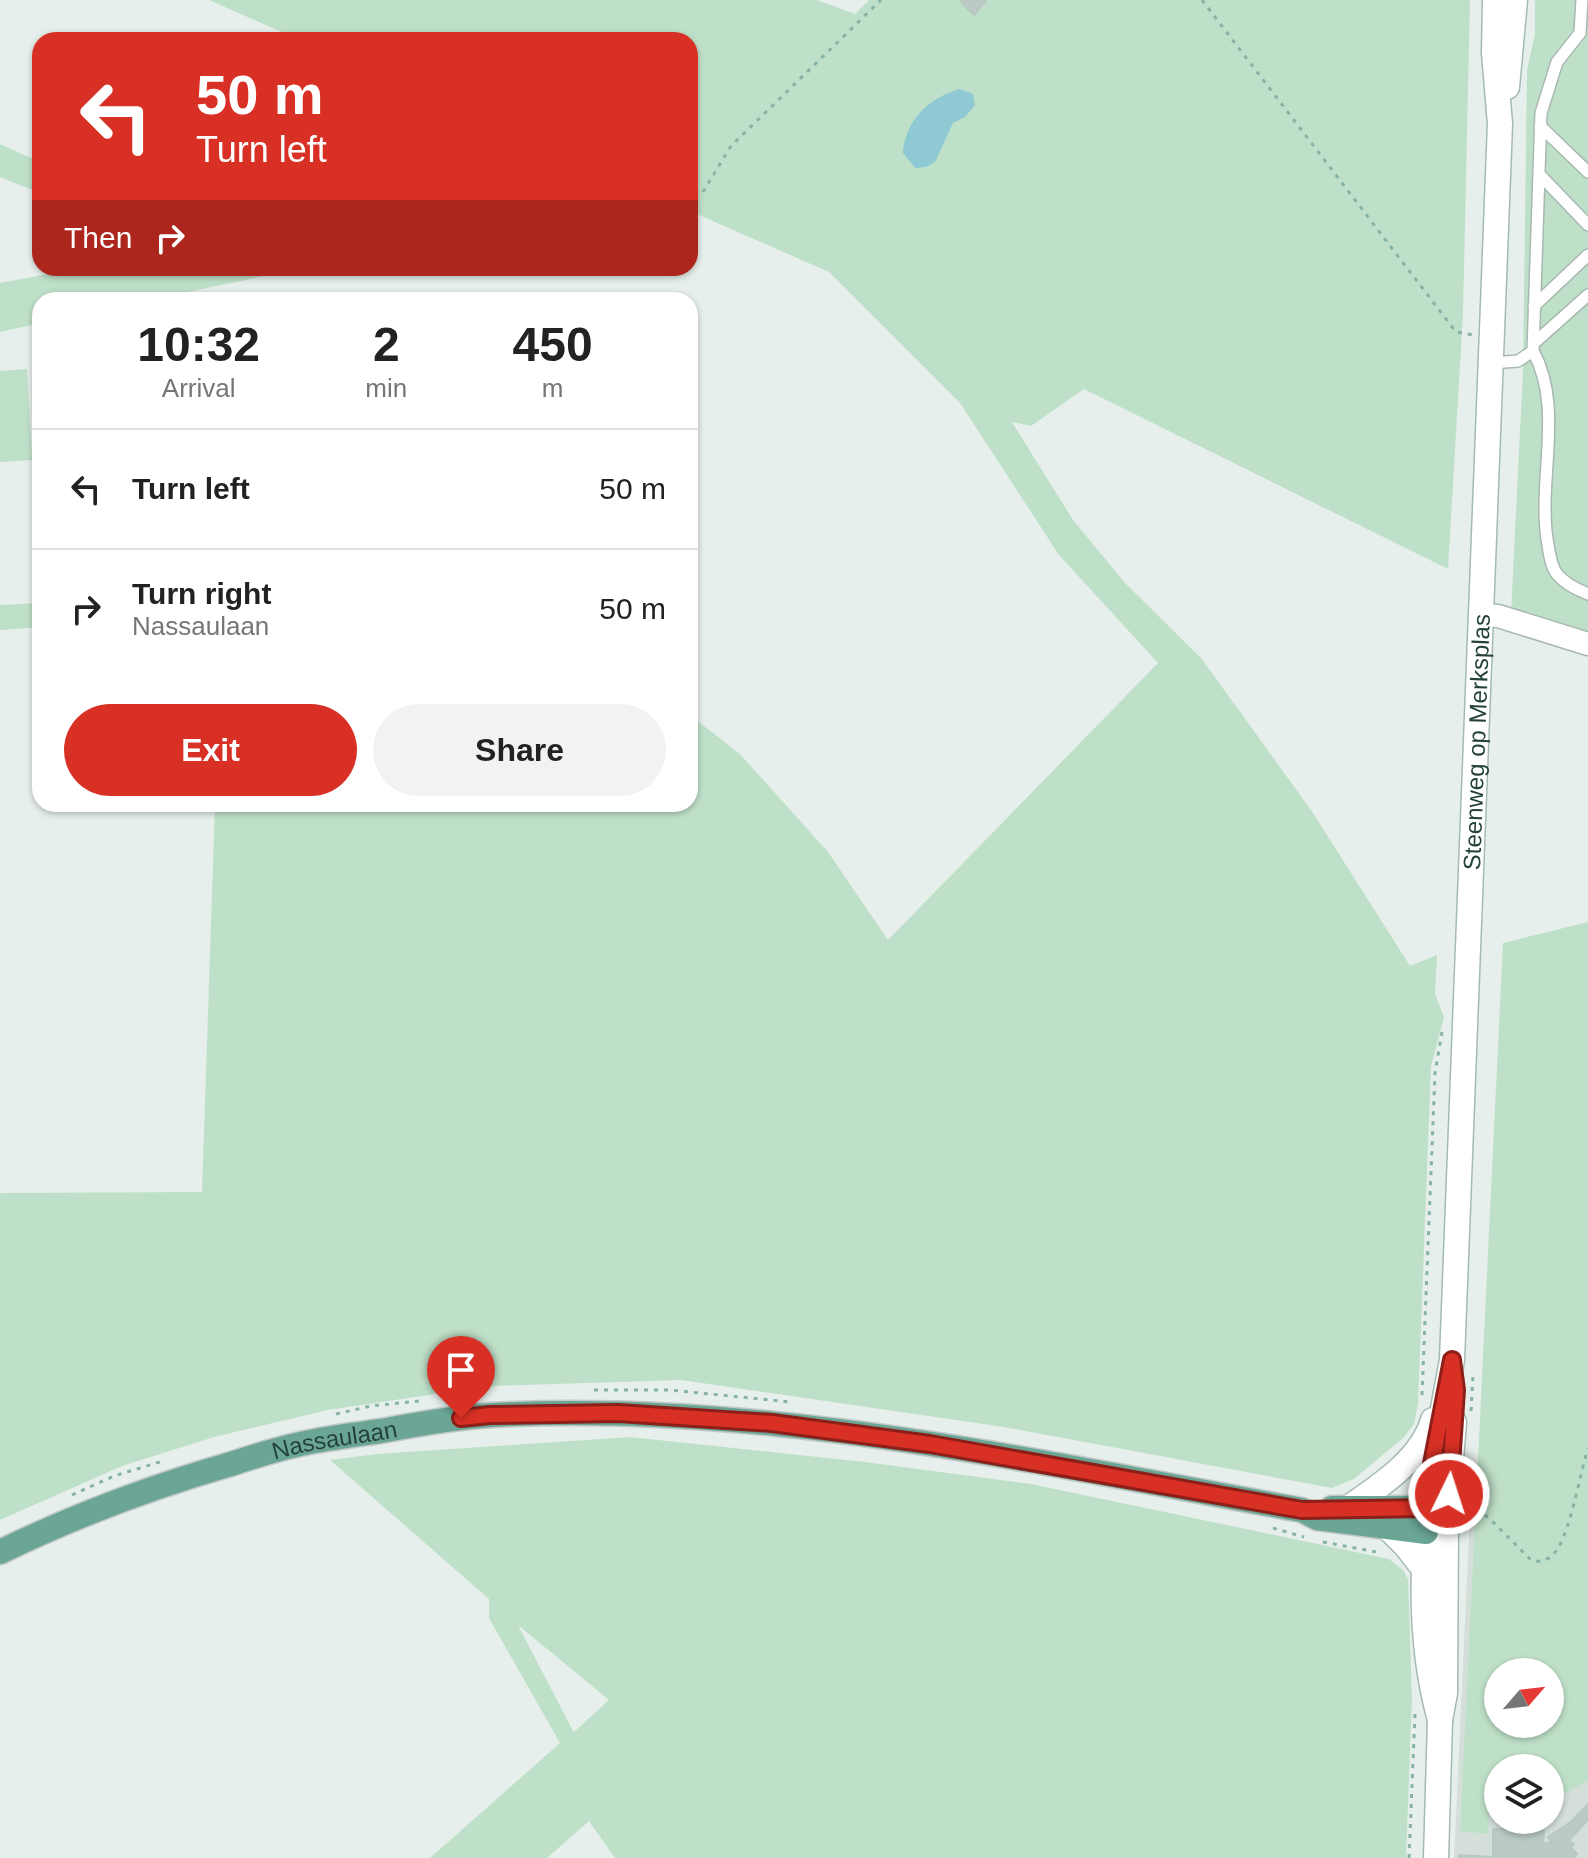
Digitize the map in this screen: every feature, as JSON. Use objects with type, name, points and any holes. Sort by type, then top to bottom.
[{"type":"main road","name":"Steenweg op Merksplas","points":[[1437,1516],[1431,1469],[1452,1360],[1492,351],[1500,124],[1494,53],[1495,0]]},
{"type":"main road","name":"Steenweg op Merksplas","points":[[1500,124],[1507,93],[1515,0]]},
{"type":"main road","points":[[1348,1508],[1400,1467],[1426,1441],[1453,1332]]},
{"type":"main road","name":"Nassaulaan","points":[[0,1552],[80,1515],[250,1458],[312,1441],[490,1415],[618,1413],[826,1429],[1009,1457],[1302,1510],[1348,1508],[1437,1516]]},
{"type":"main road","name":"Nassaulaan","points":[[1302,1510],[1317,1518],[1388,1528],[1437,1516]]},
{"type":"main road","points":[[1437,1516],[1424,1569],[1424,1614],[1431,1687],[1440,1720]]},
{"type":"main road","points":[[1436,1858],[1440,1720],[1445,1693],[1437,1516]]},
{"type":"main road","points":[[1388,1528],[1424,1569]]},
{"type":"street","points":[[1481,615],[1498,616],[1588,644]]},
{"type":"lane","points":[[1582,0],[1584,30],[1557,62],[1547,86],[1540,126],[1533,347],[1543,369],[1549,411],[1544,498],[1550,555],[1556,574],[1588,594]]},
{"type":"lane","points":[[1540,126],[1588,172]]},
{"type":"lane","points":[[1539,174],[1588,225]]},
{"type":"lane","points":[[1534,306],[1588,255]]},
{"type":"lane","points":[[1492,351],[1518,361],[1588,295]]},
{"type":"path","points":[[703,192],[731,146],[881,0]]},
{"type":"path","points":[[1202,0],[1456,332],[1492,351]]},
{"type":"path","points":[[1437,1516],[1476,1507],[1531,1560],[1538,1563],[1546,1561],[1559,1548],[1588,1448]]},
{"type":"path","points":[[1272,1527],[1392,1557]]},
{"type":"path","points":[[1409,1858],[1415,1708]]},
{"type":"shaded area","points":[[1470,1514],[1476,1515],[1588,1637],[1588,1858],[1454,1858]]},
{"type":"green space","points":[[209,0],[817,0],[855,14],[869,0],[1470,0],[1463,314],[1448,569],[1084,389],[1031,426],[1012,422],[1073,520],[1126,584],[1201,658],[1311,810],[1410,966],[1437,955],[1435,994],[1444,1017],[1431,1067],[1418,1403],[1414,1424],[1403,1438],[1354,1479],[1332,1488],[1004,1427],[681,1380],[489,1386],[328,1410],[214,1437],[122,1466],[0,1520],[0,1193],[202,1192],[215,812],[698,812],[698,721],[740,754],[828,852],[888,940],[1158,663],[1059,555],[960,403],[829,272],[698,215],[698,32],[282,32]]},
{"type":"green space","points":[[1535,0],[1588,0],[1588,637],[1511,613],[1523,370],[1527,70],[1535,34]]},
{"type":"green space","points":[[0,144],[32,158],[32,190],[0,177]]},
{"type":"green space","points":[[37,276],[264,276],[188,292],[32,292],[32,325],[0,332],[0,283]]},
{"type":"green space","points":[[27,369],[32,460],[0,462],[0,371]]},
{"type":"green space","points":[[32,603],[32,628],[0,630],[0,605]]},
{"type":"green space","points":[[1588,922],[1588,1780],[1564,1794],[1564,1754],[1484,1754],[1484,1834],[1460,1831],[1503,943]]},
{"type":"green space","points":[[630,1437],[865,1462],[1031,1484],[1389,1559],[1403,1570],[1408,1579],[1412,1699],[1406,1858],[615,1858],[589,1821],[547,1858],[430,1858],[560,1743],[489,1618],[489,1599],[330,1460]],"holes":[[[518,1625],[609,1700],[574,1732]]]},
{"type":"water","points":[[960,89],[973,94],[975,105],[965,117],[953,123],[935,162],[915,168],[903,153],[914,120],[929,104]]},
{"type":"building","points":[[986,1],[974,15],[961,2]]},
{"type":"building","points":[[1588,1804],[1588,1820],[1569,1840],[1577,1854],[1573,1858],[1554,1858],[1551,1855],[1551,1858],[1459,1858],[1459,1855],[1493,1857],[1493,1834],[1544,1834],[1543,1843],[1551,1843],[1548,1837],[1564,1834],[1564,1826]]},
{"type":"route","points":[[461,1418],[618,1413],[772,1423],[930,1444],[1302,1510],[1427,1508],[1431,1469],[1452,1360],[1456,1390],[1449,1494]]}]
